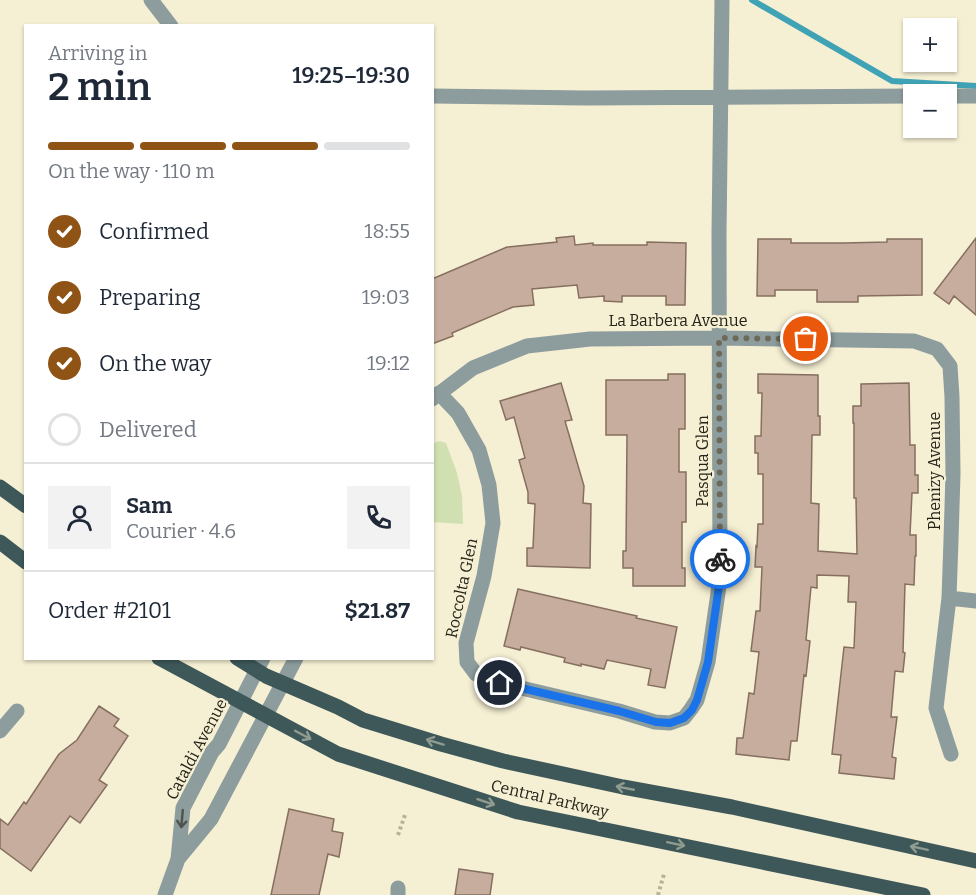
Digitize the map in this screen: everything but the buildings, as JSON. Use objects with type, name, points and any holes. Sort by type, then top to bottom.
[{"type":"main road","points":[[0,487],[24,505]]},
{"type":"main road","points":[[0,542],[24,560]]},
{"type":"main road","name":"Central Parkway","points":[[163,660],[268,710],[338,754],[518,812],[923,895]]},
{"type":"main road","name":"Central Parkway","points":[[245,660],[260,664],[283,683],[363,720],[441,744],[623,788],[732,807],[976,861]]},
{"type":"street","points":[[151,0],[169,24]]},
{"type":"street","name":"Pasqua Glen","points":[[467,662],[476,674],[500,683],[656,722],[670,723],[684,718],[692,710],[697,700],[708,662],[720,579],[719,233],[722,0]]},
{"type":"street","points":[[434,96],[585,98],[903,96]]},
{"type":"street","points":[[957,96],[976,96]]},
{"type":"street","name":"La Barbera Avenue","points":[[436,396],[473,368],[527,346],[590,339],[914,341],[937,349]]},
{"type":"street","name":"Phenizy Avenue","points":[[937,349],[950,366],[953,474],[949,598],[936,708],[951,754]]},
{"type":"street","name":"Roccolta Glen","points":[[436,396],[458,413],[479,450],[489,485],[493,523],[484,576],[465,643],[467,662]]},
{"type":"street","points":[[949,598],[976,601]]},
{"type":"street","points":[[268,710],[295,660]]},
{"type":"street","points":[[243,698],[260,664]]},
{"type":"street","name":"Cataldi Avenue","points":[[165,895],[178,859],[183,808],[243,698]]},
{"type":"street","name":"Cataldi Avenue","points":[[178,859],[211,819],[268,710]]},
{"type":"street","points":[[0,731],[17,711]]},
{"type":"path","points":[[398,835],[405,815]]},
{"type":"path","points":[[658,895],[664,874]]},
{"type":"green space","points":[[439,441],[446,443],[457,473],[462,496],[463,524],[434,522],[434,443]]},
{"type":"waterway","points":[[752,0],[892,81],[976,86]]},
{"type":"way so far","points":[[720,559],[719,338],[806,339]]},
{"type":"route","points":[[500,683],[656,722],[670,723],[684,718],[692,710],[697,700],[708,662],[720,579],[720,559]]}]
